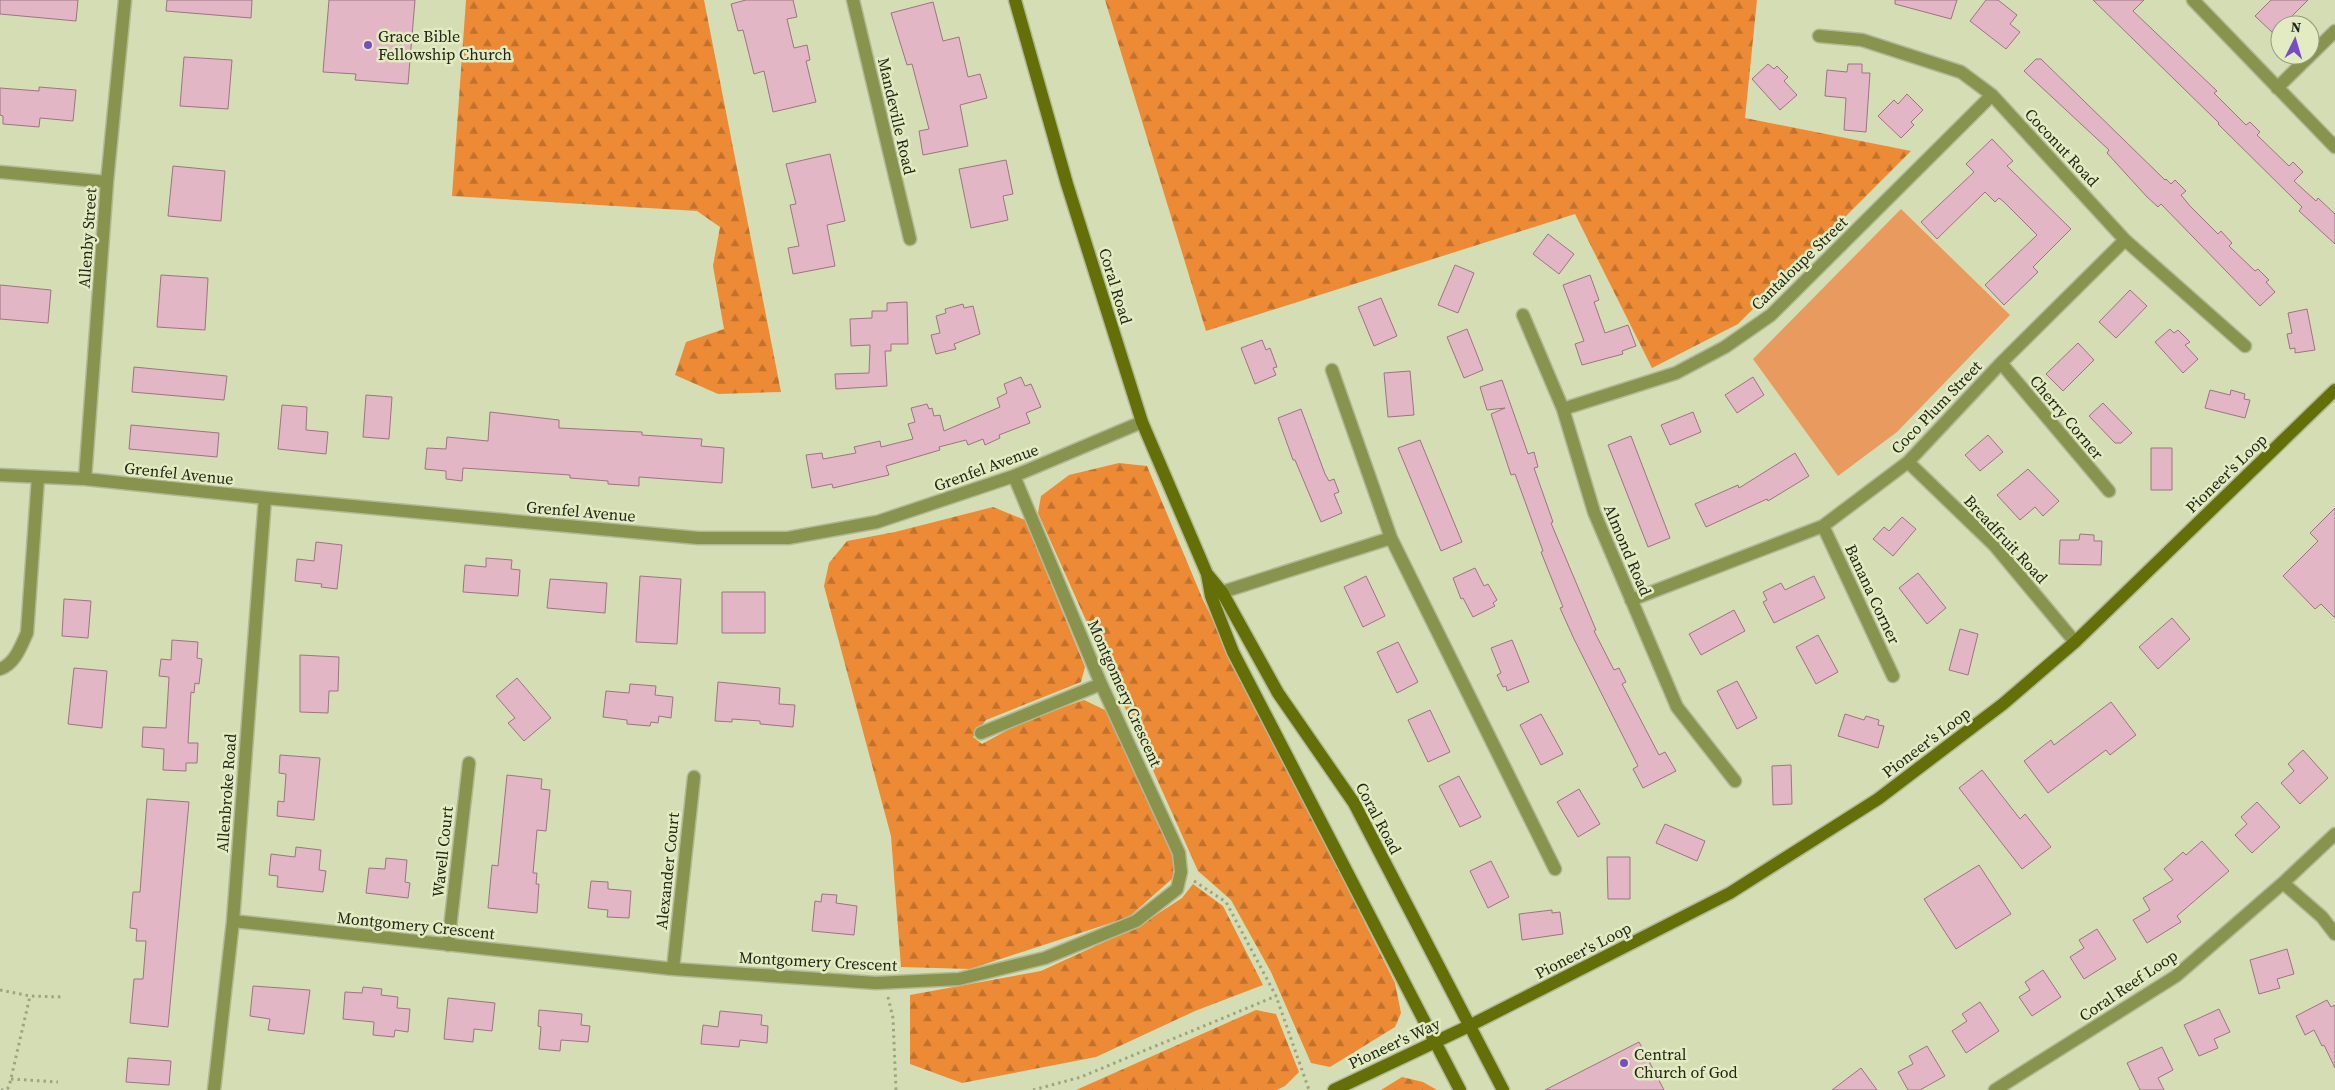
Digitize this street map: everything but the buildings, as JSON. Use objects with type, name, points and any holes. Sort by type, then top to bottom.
[{"type":"main road","name":"Coral Road","points":[[1015,0],[1067,184],[1142,422],[1207,574],[1216,594],[1278,693],[1354,803],[1468,1026],[1503,1090]]},
{"type":"main road","name":"Pioneer's Loop","points":[[1468,1026],[1730,893],[1878,799],[1929,762],[2003,704],[2075,642],[2335,390]]},
{"type":"main road","name":"Coral Road","points":[[1216,594],[1233,652],[1460,1090]]},
{"type":"main road","name":"Pioneer's Way","points":[[1334,1090],[1468,1026]]},
{"type":"street","name":"Allenby Street","points":[[85,479],[107,182],[124,0]]},
{"type":"street","name":"Mandeville Road","points":[[853,0],[910,239]]},
{"type":"street","points":[[2193,0],[2335,147]]},
{"type":"street","points":[[2277,88],[2335,31]]},
{"type":"street","name":"Coconut Road","points":[[1819,36],[1862,40],[1961,72],[1992,95],[2126,240],[2245,346]]},
{"type":"street","name":"Cantaloupe Street","points":[[1563,409],[1676,373],[1725,347],[1771,315],[1992,95]]},
{"type":"street","points":[[0,172],[107,182]]},
{"type":"street","name":"Coco Plum Street","points":[[1632,600],[1823,526],[1908,462],[2001,363],[2126,240]]},
{"type":"street","name":"Almond Road","points":[[1523,315],[1563,409],[1587,492],[1677,707],[1735,781]]},
{"type":"street","name":"Cherry Corner","points":[[2001,363],[2109,492]]},
{"type":"street","points":[[1332,370],[1391,538],[1555,869]]},
{"type":"street","name":"Grenfel Avenue","points":[[0,475],[85,479],[265,498],[698,538],[788,538],[877,522],[1014,476],[1142,422]]},
{"type":"street","name":"Breadfruit Road","points":[[1908,462],[1994,545],[2075,642]]},
{"type":"street","name":"Montgomery Crescent","points":[[232,921],[673,969],[876,983],[959,979],[1045,958],[1136,921],[1177,888],[1181,872],[1179,853],[1101,684],[1014,476]]},
{"type":"street","points":[[0,668],[6,667],[18,653],[27,633],[38,478]]},
{"type":"street","name":"Allenbroke Road","points":[[214,1090],[232,921],[265,498]]},
{"type":"street","name":"Banana Corner","points":[[1823,526],[1893,676]]},
{"type":"street","points":[[1216,594],[1391,538]]},
{"type":"street","points":[[981,733],[1101,684]]},
{"type":"street","name":"Wavell Court","points":[[448,945],[469,763]]},
{"type":"street","name":"Alexander Court","points":[[673,969],[694,778]]},
{"type":"street","name":"Coral Reef Loop","points":[[1995,1090],[2176,976],[2283,883],[2335,834]]},
{"type":"street","points":[[2283,883],[2322,918],[2335,934]]},
{"type":"path","points":[[1181,872],[1226,902],[1276,996],[1309,1090]]},
{"type":"path","points":[[876,983],[886,993],[890,1003],[896,1090]]},
{"type":"path","points":[[0,990],[30,996],[63,997]]},
{"type":"path","points":[[0,1090],[6,1090],[11,1079],[30,996]]},
{"type":"path","points":[[1033,1090],[1081,1077],[1276,996]]},
{"type":"path","points":[[11,1079],[58,1082]]},
{"type":"green space","points":[[466,0],[704,0],[781,392],[718,394],[675,375],[686,342],[724,329],[713,266],[720,227],[697,211],[452,196]]},
{"type":"green space","points":[[1105,0],[1757,0],[1745,118],[1911,151],[1738,324],[1652,368],[1575,214],[1206,331]]},
{"type":"green space","points":[[1119,463],[1147,466],[1203,600],[1395,983],[1401,1013],[1395,1027],[1330,1067],[1311,1063],[1271,972],[1231,900],[1198,871],[1038,513],[1041,496],[1069,475]]},
{"type":"green space","points":[[993,507],[1025,520],[1085,667],[1081,682],[986,720],[973,737],[982,744],[1026,720],[1084,700],[1107,711],[1175,853],[1173,878],[1129,917],[970,969],[901,967],[891,836],[824,586],[829,563],[847,541],[895,532]]},
{"type":"green space","points":[[1193,884],[1223,906],[1263,985],[1195,1011],[1096,1057],[962,1083],[910,1064],[910,995],[1041,971],[1139,926],[1182,898]]},
{"type":"green space","points":[[1256,1010],[1276,1014],[1299,1072],[1285,1086],[1277,1090],[1076,1090]]},
{"type":"green space","points":[[1402,1077],[1423,1082],[1437,1090],[1381,1090]]},
{"type":"shaded area","points":[[1901,209],[2010,315],[1897,432],[1838,476],[1753,359]]},
{"type":"place","name":"Grace Bible Fellowship Church","points":[[368,45]]},
{"type":"place","name":"Central Church of God","points":[[1624,1063]]}]
